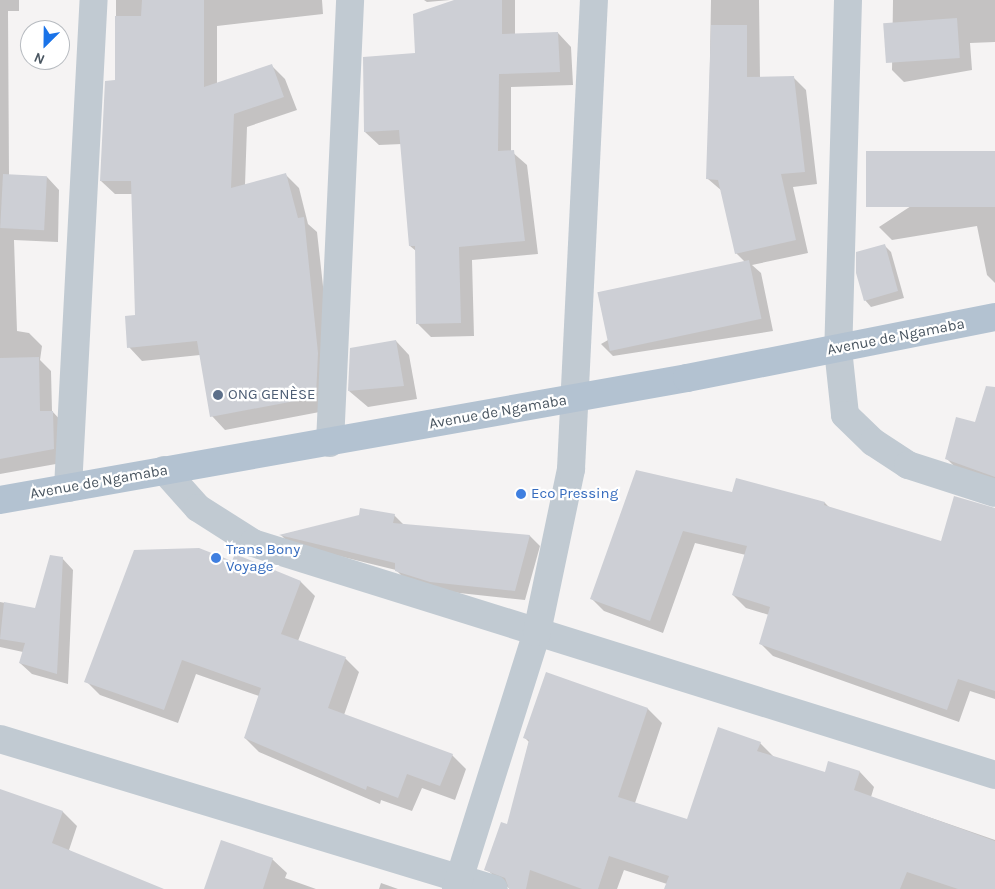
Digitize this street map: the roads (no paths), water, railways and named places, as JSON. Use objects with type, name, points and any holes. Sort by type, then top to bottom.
[{"type":"main road","name":"Avenue de Ngamaba","points":[[0,500],[576,398],[838,349],[995,317]]},
{"type":"street","points":[[68,488],[94,0]]},
{"type":"street","points":[[330,443],[350,0]]},
{"type":"street","points":[[458,883],[537,632],[571,469],[576,398],[594,0]]},
{"type":"street","points":[[848,0],[838,349],[845,415],[873,442],[908,465],[995,493]]},
{"type":"street","points":[[164,470],[198,508],[253,543],[995,775]]},
{"type":"street","points":[[0,739],[458,883],[494,889]]},
{"type":"place","name":"ONG GENÈSE","points":[[218,395]]},
{"type":"place","name":"Eco Pressing","points":[[521,494]]},
{"type":"place","name":"Trans Bony Voyage","points":[[216,558]]}]
